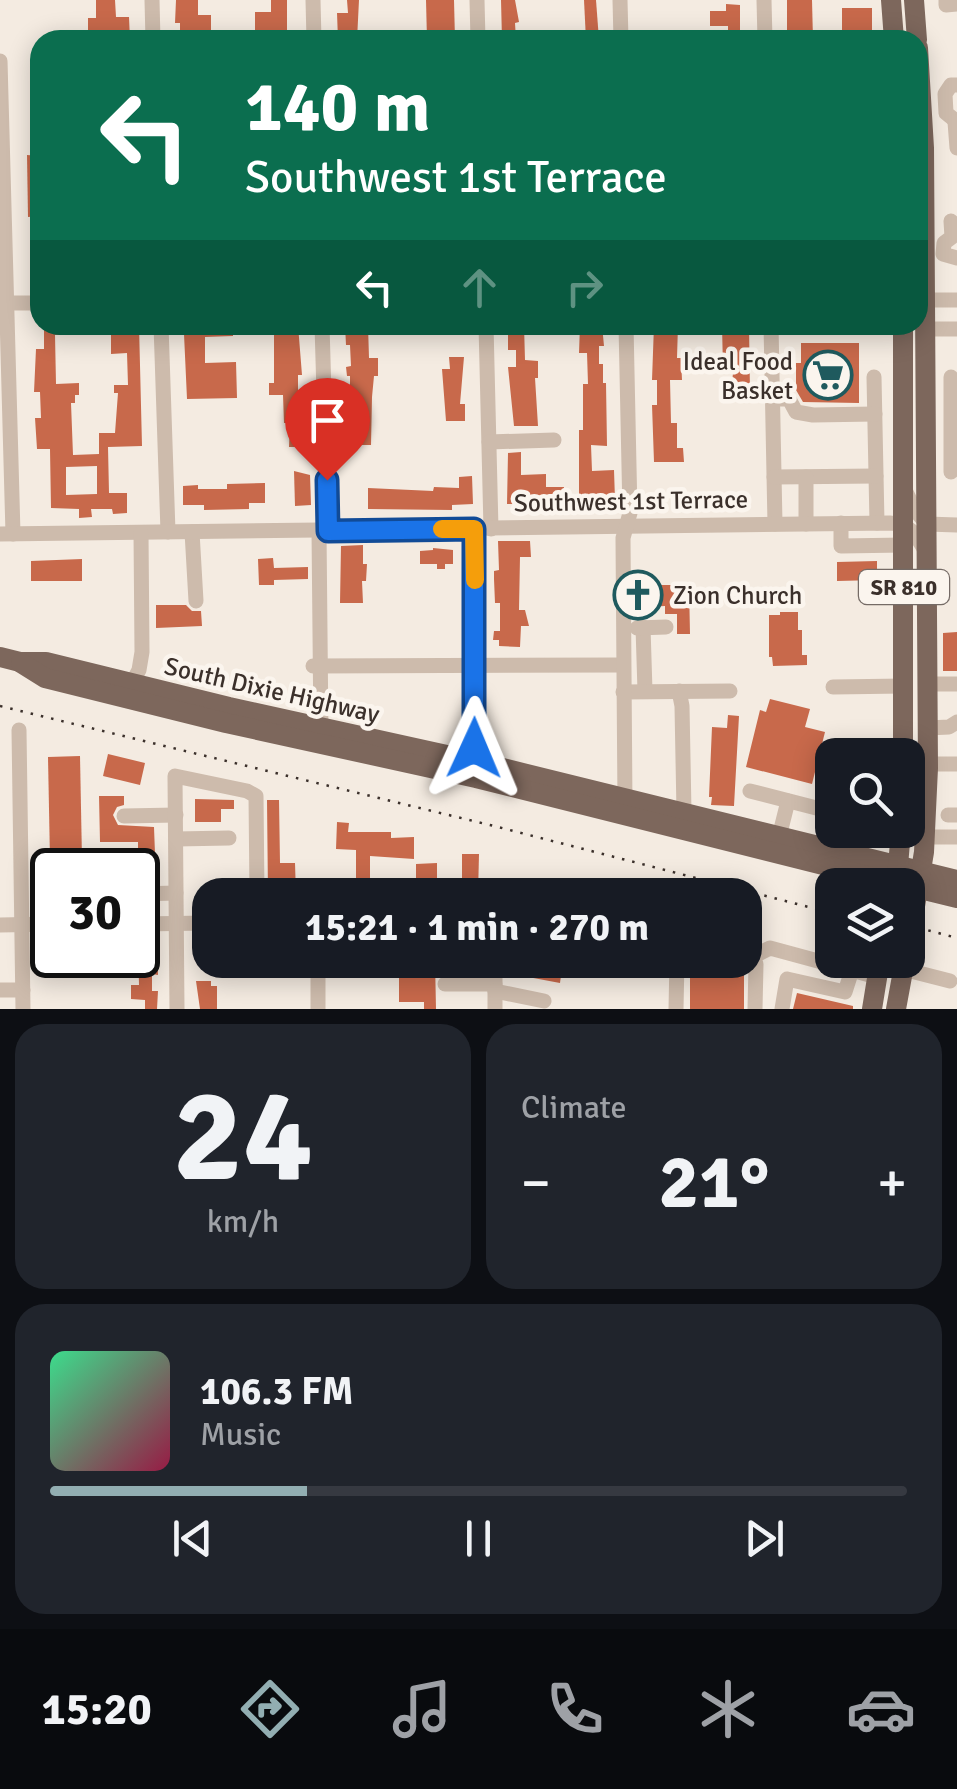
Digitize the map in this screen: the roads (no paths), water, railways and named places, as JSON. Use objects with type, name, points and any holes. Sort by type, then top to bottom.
[{"type":"main road","points":[[891,0],[893,30]]},
{"type":"main road","points":[[914,0],[916,30]]},
{"type":"main road","name":"SR 810","points":[[903,335],[904,738]]},
{"type":"main road","name":"SR 810","points":[[925,837],[926,335]]},
{"type":"main road","name":"South Dixie Highway","points":[[10,660],[46,662],[132,683],[321,736],[474,761],[857,868]]},
{"type":"main road","name":"South Dixie Highway","points":[[10,660],[45,678],[625,806],[684,812],[779,836],[869,868]]},
{"type":"main road","points":[[925,881],[957,880]]},
{"type":"main road","points":[[925,887],[957,898]]},
{"type":"main road","points":[[872,1009],[877,978]]},
{"type":"main road","name":"SR 810","points":[[896,1009],[902,978]]},
{"type":"street","points":[[152,0],[153,30]]},
{"type":"street","points":[[313,0],[314,30]]},
{"type":"street","points":[[477,0],[478,30]]},
{"type":"street","points":[[620,0],[621,30]]},
{"type":"street","points":[[764,0],[764,30]]},
{"type":"street","points":[[946,0],[946,5],[957,4]]},
{"type":"street","points":[[0,61],[6,534]]},
{"type":"street","points":[[957,84],[946,94],[946,113],[956,122],[957,148]]},
{"type":"street","points":[[928,222],[954,230],[944,243],[942,254],[957,258]]},
{"type":"street","points":[[928,300],[957,300]]},
{"type":"street","points":[[3,303],[30,303]]},
{"type":"street","points":[[928,329],[957,329]]},
{"type":"street","points":[[161,335],[168,532]]},
{"type":"street","points":[[321,736],[317,666],[324,531],[322,335]]},
{"type":"street","points":[[486,335],[492,528]]},
{"type":"street","points":[[625,806],[623,538],[630,513],[626,335]]},
{"type":"street","points":[[771,335],[776,524]]},
{"type":"street","points":[[874,377],[876,523]]},
{"type":"street","points":[[904,378],[954,377],[951,472]]},
{"type":"street","points":[[772,399],[789,399],[796,412],[813,415],[875,414]]},
{"type":"street","points":[[488,442],[554,440]]},
{"type":"street","points":[[774,478],[876,476]]},
{"type":"street","points":[[806,477],[806,524]]},
{"type":"street","points":[[903,488],[928,524],[957,525]]},
{"type":"street","points":[[841,523],[841,546],[904,545]]},
{"type":"street","points":[[904,523],[928,554]]},
{"type":"street","name":"Southwest 1st Terrace","points":[[6,534],[904,523]]},
{"type":"street","points":[[474,529],[474,761]]},
{"type":"street","points":[[192,532],[196,601]]},
{"type":"street","points":[[132,683],[141,662],[141,533]]},
{"type":"street","points":[[623,628],[666,627]]},
{"type":"street","points":[[644,628],[644,692]]},
{"type":"street","points":[[317,666],[623,665]]},
{"type":"street","points":[[928,684],[957,684]]},
{"type":"street","points":[[833,686],[904,686]]},
{"type":"street","points":[[684,812],[682,706],[687,691]]},
{"type":"street","points":[[623,692],[730,691]]},
{"type":"street","points":[[928,728],[948,727],[957,722]]},
{"type":"street","points":[[19,730],[23,1009]]},
{"type":"street","points":[[928,764],[957,764]]},
{"type":"street","points":[[177,1009],[176,776],[256,796],[257,878]]},
{"type":"street","points":[[750,791],[815,808]]},
{"type":"street","points":[[779,836],[788,801]]},
{"type":"street","points":[[124,816],[176,815]]},
{"type":"street","points":[[925,837],[957,837]]},
{"type":"street","points":[[176,839],[229,838]]},
{"type":"street","points":[[160,893],[176,893]]},
{"type":"street","points":[[160,923],[192,923]]},
{"type":"street","points":[[0,925],[30,925]]},
{"type":"street","points":[[762,952],[770,948],[815,960]]},
{"type":"street","points":[[925,968],[950,980]]},
{"type":"street","points":[[318,978],[318,1009]]},
{"type":"street","points":[[495,978],[495,1009]]},
{"type":"street","points":[[676,1009],[677,978]]},
{"type":"street","points":[[756,978],[756,1009]]},
{"type":"street","points":[[782,1009],[787,979],[845,992],[849,978]]},
{"type":"street","points":[[444,984],[495,987],[544,1000]]},
{"type":"street","points":[[0,990],[22,990]]},
{"type":"railway","points":[[0,706],[815,909]]},
{"type":"railway","points":[[925,930],[957,938]]},
{"type":"place","name":"Ideal Food Basket","points":[[828,375]]},
{"type":"place","name":"Zion Church","points":[[638,595]]}]
